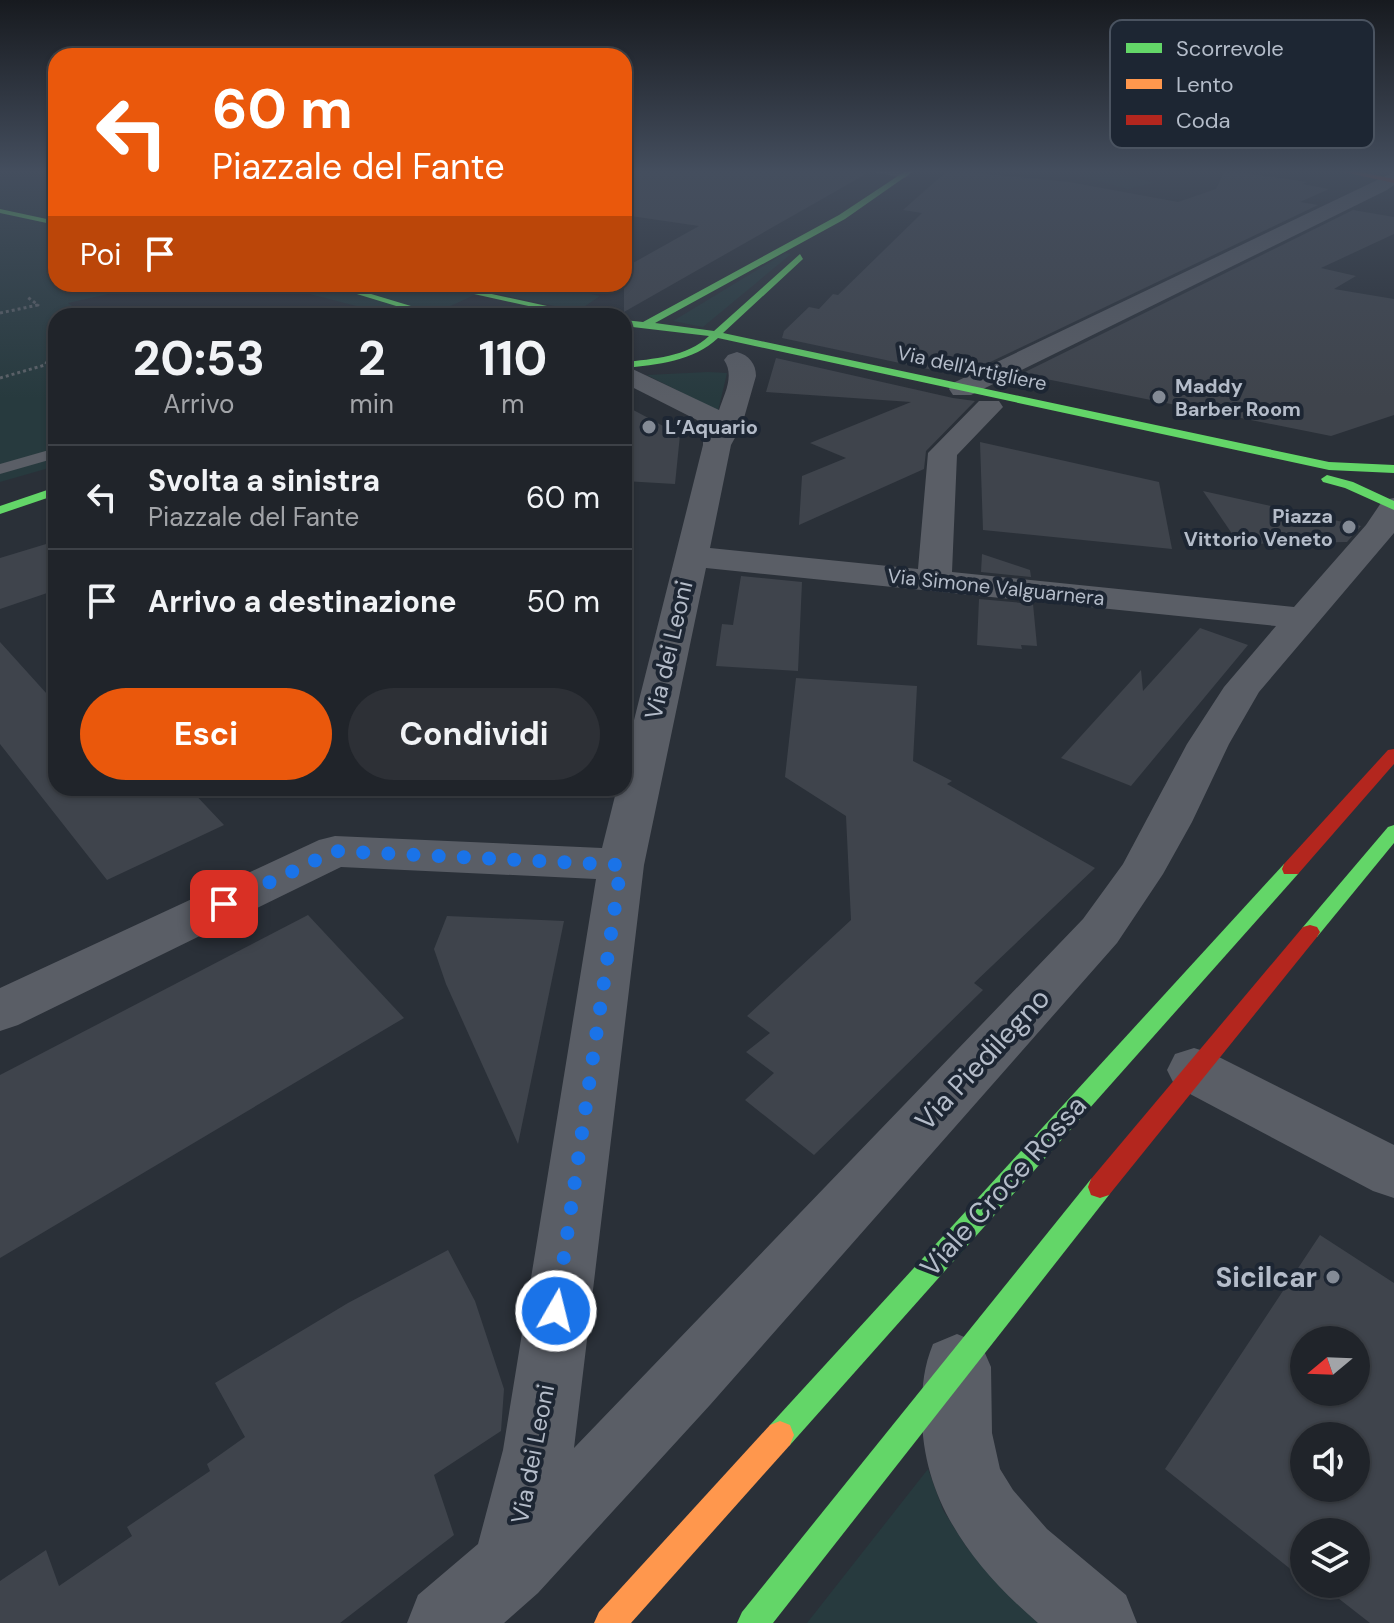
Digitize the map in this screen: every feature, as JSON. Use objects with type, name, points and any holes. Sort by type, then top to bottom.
[{"type":"street","points":[[632,330],[648,325],[790,246]]},
{"type":"street","points":[[632,364],[656,362],[697,351],[812,246]]},
{"type":"street","points":[[962,389],[1258,246]]},
{"type":"street","points":[[356,292],[411,308]]},
{"type":"street","points":[[472,292],[549,308]]},
{"type":"street","points":[[732,322],[743,337],[776,349]]},
{"type":"street","points":[[632,324],[648,325]]},
{"type":"street","name":"Via dell'Artigliere","points":[[737,360],[652,340],[644,331],[648,325],[682,328],[1329,466],[1394,469]]},
{"type":"street","points":[[682,328],[699,338],[703,345],[697,351]]},
{"type":"street","name":"Via dell'Artigliere","points":[[656,362],[737,360],[791,365],[1324,478],[1349,485],[1394,506]]},
{"type":"street","name":"Via dei Leoni","points":[[511,1566],[538,1450],[621,865],[717,445],[728,425],[743,376],[743,368],[737,360]]},
{"type":"street","points":[[632,377],[707,414],[717,424],[717,445]]},
{"type":"street","points":[[934,580],[943,453],[989,407]]},
{"type":"street","points":[[1394,483],[1390,494],[1394,506]]},
{"type":"street","points":[[0,510],[48,494]]},
{"type":"street","points":[[0,510],[48,499]]},
{"type":"street","name":"Via Piedilegno","points":[[511,1566],[686,1381],[1100,931],[1140,874],[1170,822],[1208,744],[1243,687],[1379,531],[1394,506]]},
{"type":"street","name":"Via Simone Valguarnera","points":[[691,556],[1301,618]]},
{"type":"street","name":"Viale Croce Rossa","points":[[610,1622],[1394,754]]},
{"type":"street","points":[[753,1623],[1194,1070],[1394,831]]},
{"type":"street","points":[[0,1011],[335,851],[621,865]]},
{"type":"street","points":[[1194,1070],[1394,1173]]},
{"type":"street","points":[[957,1367],[957,1423],[964,1471],[991,1522],[1037,1571],[1098,1623]]},
{"type":"street","points":[[446,1623],[511,1566]]},
{"type":"lane","points":[[0,469],[48,455]]},
{"type":"path","points":[[0,313],[38,305],[26,296]]},
{"type":"path","points":[[0,378],[45,365],[48,361]]},
{"type":"green space","points":[[0,246],[48,246],[48,292],[117,292],[68,303],[75,308],[48,308],[48,468],[0,482]]},
{"type":"green space","points":[[785,253],[791,254],[703,327],[673,321]]},
{"type":"green space","points":[[302,292],[481,292],[446,308],[364,308]]},
{"type":"green space","points":[[488,292],[581,292],[600,296],[582,308],[564,308]]},
{"type":"green space","points":[[727,373],[718,411],[647,375]]},
{"type":"green space","points":[[928,1469],[943,1510],[967,1548],[1050,1623],[807,1623]]},
{"type":"building","points":[[664,246],[740,246],[631,308],[624,308],[624,292],[632,292],[632,264]]},
{"type":"building","points":[[888,246],[1233,246],[961,376],[782,338],[784,331],[809,307],[819,309],[833,294],[838,295]]},
{"type":"building","points":[[1281,246],[1369,246],[1321,268],[1356,276],[1334,289],[1394,299],[1394,415],[1331,436],[1021,374]]},
{"type":"building","points":[[776,358],[975,401],[926,451],[924,469],[799,525],[802,476],[846,458],[810,443],[911,402],[766,392]]},
{"type":"building","points":[[632,409],[680,435],[675,484],[632,481]]},
{"type":"building","points":[[980,442],[1159,482],[1172,549],[983,530]]},
{"type":"building","points":[[1203,491],[1361,526],[1347,542],[1239,544]]},
{"type":"building","points":[[48,543],[48,593],[0,609],[0,558]]},
{"type":"building","points":[[982,554],[1030,570],[1031,577],[981,572]]},
{"type":"building","points":[[741,576],[802,582],[798,671],[716,666],[722,624],[733,625]]},
{"type":"building","points":[[979,599],[1033,604],[1037,646],[1021,645],[1022,649],[977,645]]},
{"type":"building","points":[[1200,628],[1248,645],[1131,786],[1061,758],[1141,670],[1143,691]]},
{"type":"building","points":[[0,642],[48,695],[48,796],[197,796],[224,825],[107,880],[0,744]]},
{"type":"building","points":[[796,678],[917,686],[913,761],[952,781],[947,784],[1095,868],[974,983],[983,990],[814,1155],[745,1100],[774,1073],[746,1052],[770,1033],[747,1016],[851,920],[846,816],[785,777]]},
{"type":"building","points":[[308,915],[404,1018],[0,1258],[0,1075]]},
{"type":"building","points":[[447,916],[564,921],[518,1144],[446,984],[434,949]]},
{"type":"building","points":[[1320,1235],[1394,1283],[1394,1623],[1370,1623],[1338,1598],[1370,1598],[1370,1518],[1290,1518],[1290,1569],[1165,1469]]},
{"type":"building","points":[[448,1250],[475,1301],[504,1389],[501,1431],[434,1475],[454,1535],[340,1623],[0,1623],[0,1581],[46,1550],[59,1586],[132,1536],[127,1527],[210,1471],[207,1464],[245,1437],[215,1383],[348,1303]]},
{"type":"traffic: fast","points":[[641,327],[789,246]]},
{"type":"traffic: fast","points":[[632,364],[656,362],[701,349],[800,257]]},
{"type":"traffic: fast","points":[[356,292],[411,308]]},
{"type":"traffic: fast","points":[[472,292],[549,308]]},
{"type":"traffic: fast","points":[[632,324],[698,331],[1329,466],[1394,469]]},
{"type":"traffic: fast","points":[[1327,479],[1349,485],[1394,506]]},
{"type":"traffic: fast","points":[[0,510],[48,494]]},
{"type":"traffic: fast","points":[[1310,932],[1394,831]]},
{"type":"traffic: fast","points":[[780,1435],[1291,869]]},
{"type":"traffic: fast","points":[[753,1623],[1100,1187]]},
{"type":"traffic: slow","points":[[610,1623],[780,1435]]},
{"type":"traffic: jam","points":[[1291,869],[1394,754]]},
{"type":"traffic: jam","points":[[1100,1187],[1310,932]]},
{"type":"place","name":"Maddy Barber Room","points":[[1159,397]]},
{"type":"place","name":"L’Aquario","points":[[649,427]]},
{"type":"place","name":"Piazza Vittorio Veneto","points":[[1349,527]]},
{"type":"place","name":"Sicilcar","points":[[1333,1277]]},
{"type":"route","points":[[224,904],[335,851],[621,865],[556,1311]]}]
